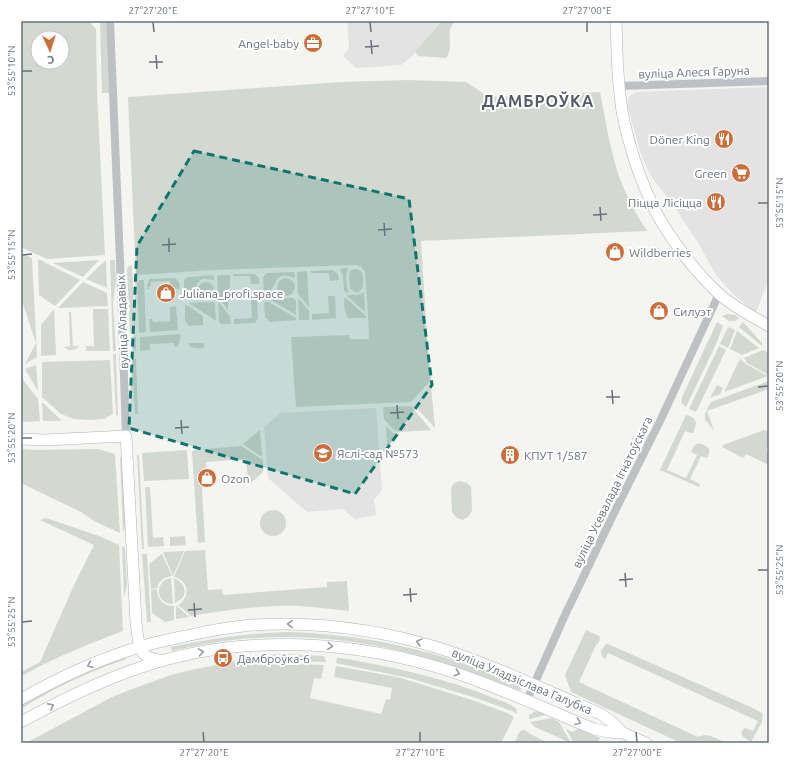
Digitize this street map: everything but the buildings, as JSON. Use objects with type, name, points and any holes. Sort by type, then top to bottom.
[{"type":"main road","points":[[616,21],[621,103],[632,152],[653,207],[692,266],[719,294],[732,305],[769,326]]},
{"type":"main road","points":[[21,439],[45,440],[126,436]]},
{"type":"main road","name":"вуліца Аладавых","points":[[126,436],[138,627],[142,648]]},
{"type":"main road","name":"вуліца Уладзіслава Галубка","points":[[21,699],[86,666],[111,656],[142,648],[160,641],[211,631],[251,626],[290,624],[336,627],[391,636],[427,644],[461,655],[601,714],[623,733]]},
{"type":"main road","points":[[138,627],[148,637],[160,641]]},
{"type":"main road","name":"вуліца Уладзіслава Галубка","points":[[21,722],[98,683],[163,660],[205,651],[245,646],[283,644],[333,647],[386,654],[427,664],[474,679],[594,728],[608,732],[623,733],[646,743]]},
{"type":"main road","points":[[134,670],[138,664],[142,648],[155,660],[163,660]]},
{"type":"street","name":"вуліца Аладавых","points":[[110,21],[126,436]]},
{"type":"street","name":"вуліца Алеся Гаруна","points":[[619,86],[769,81]]},
{"type":"street","name":"вуліца Усевалада Ігнатоўскага","points":[[528,700],[575,594],[652,438],[719,294]]},
{"type":"highlighted area","points":[[194,151],[409,199],[432,385],[355,494],[129,428],[137,246]]},
{"type":"shaded area","points":[[21,21],[89,21],[96,29],[97,92],[105,255],[47,259],[21,247]]},
{"type":"shaded area","points":[[100,21],[106,21],[109,93],[102,93]]},
{"type":"shaded area","points":[[347,21],[442,21],[411,57],[401,65],[356,68],[343,56],[349,48]]},
{"type":"shaded area","points":[[442,21],[455,21],[450,30],[449,54],[446,58],[418,56],[415,52]]},
{"type":"shaded area","points":[[408,80],[466,82],[489,97],[600,92],[610,143],[618,173],[638,217],[647,231],[421,241],[430,381],[411,402],[296,407],[291,337],[349,335],[350,339],[369,339],[365,272],[361,267],[356,265],[215,270],[136,275],[128,97],[341,82]]},
{"type":"shaded area","points":[[769,87],[769,277],[756,313],[733,294],[716,275],[697,241],[670,200],[655,182],[642,157],[627,105],[631,95],[635,92]]},
{"type":"shaded area","points":[[21,253],[32,258],[37,357],[25,364],[36,343],[21,298]]},
{"type":"shaded area","points":[[38,259],[80,280],[55,306],[39,295]]},
{"type":"shaded area","points":[[99,260],[83,277],[53,263]]},
{"type":"shaded area","points":[[106,260],[107,288],[86,279]]},
{"type":"shaded area","points":[[110,260],[115,260],[116,281],[113,303],[116,351],[113,351]]},
{"type":"shaded area","points":[[132,265],[135,333],[130,333],[127,269]]},
{"type":"shaded area","points":[[342,268],[347,268],[348,270],[346,281],[349,292],[347,293],[344,291],[343,275],[340,270]]},
{"type":"shaded area","points":[[358,269],[363,275],[363,287],[359,292],[350,288],[349,275],[350,271]]},
{"type":"shaded area","points":[[331,270],[338,274],[339,280],[330,281],[329,273],[311,273],[311,271]]},
{"type":"shaded area","points":[[307,271],[309,307],[298,294],[297,272]]},
{"type":"shaded area","points":[[294,272],[294,278],[286,276],[280,277],[267,295],[264,295],[263,277],[267,273]]},
{"type":"shaded area","points":[[233,274],[255,274],[259,278],[259,284],[251,284],[250,276],[233,276]]},
{"type":"shaded area","points":[[213,275],[214,280],[200,280],[190,295],[186,299],[184,298],[184,280],[188,277]]},
{"type":"shaded area","points":[[230,275],[228,310],[218,297],[217,276]]},
{"type":"shaded area","points":[[175,278],[179,282],[180,289],[170,289],[170,281],[151,282],[151,286],[147,289],[148,281],[150,279]]},
{"type":"shaded area","points":[[286,278],[292,281],[295,287],[292,293],[286,296],[280,293],[277,287],[280,281]]},
{"type":"shaded area","points":[[139,280],[144,280],[146,332],[140,333],[137,283]]},
{"type":"shaded area","points":[[83,282],[107,293],[108,306],[58,308]]},
{"type":"shaded area","points":[[203,282],[209,282],[214,287],[212,296],[209,298],[203,298],[198,293],[198,287]]},
{"type":"shaded area","points":[[364,292],[365,311],[347,296]]},
{"type":"shaded area","points":[[328,296],[335,296],[336,318],[312,320],[312,314],[329,313]]},
{"type":"shaded area","points":[[293,298],[296,301],[296,315],[269,299]]},
{"type":"shaded area","points":[[298,298],[309,311],[309,320],[299,320]]},
{"type":"shaded area","points":[[344,298],[346,298],[366,316],[366,318],[349,318],[345,311]]},
{"type":"shaded area","points":[[251,299],[257,299],[258,318],[255,323],[234,324],[234,319],[252,318]]},
{"type":"shaded area","points":[[218,301],[230,317],[231,324],[221,324],[219,322]]},
{"type":"shaded area","points":[[267,301],[296,318],[296,320],[270,322],[265,317],[264,303]]},
{"type":"shaded area","points":[[213,302],[215,304],[216,321],[189,303]]},
{"type":"shaded area","points":[[185,305],[203,316],[203,325],[189,326],[185,321]]},
{"type":"shaded area","points":[[176,306],[178,330],[150,332],[149,319],[152,319],[153,322],[170,321],[170,307]]},
{"type":"shaded area","points":[[54,309],[56,355],[41,356],[41,325]]},
{"type":"shaded area","points":[[93,309],[108,309],[110,351],[86,351],[86,346],[94,346]]},
{"type":"shaded area","points":[[69,312],[71,312],[73,346],[79,346],[76,349],[71,350],[64,347],[70,346]]},
{"type":"shaded area","points":[[727,314],[735,315],[739,318],[735,321],[729,321],[722,316]]},
{"type":"shaded area","points":[[717,322],[723,326],[686,407],[681,403],[682,397]]},
{"type":"shaded area","points":[[743,322],[763,344],[762,346],[739,327]]},
{"type":"shaded area","points":[[730,327],[735,330],[728,348],[720,344],[727,329]]},
{"type":"shaded area","points":[[737,331],[759,348],[742,355],[730,349]]},
{"type":"shaded area","points":[[180,334],[178,346],[175,347],[174,343],[150,344],[150,350],[140,351],[140,337]]},
{"type":"shaded area","points":[[131,337],[136,337],[136,351],[132,347]]},
{"type":"shaded area","points":[[188,343],[204,343],[204,348],[193,348]]},
{"type":"shaded area","points":[[719,346],[726,350],[696,412],[689,409]]},
{"type":"shaded area","points":[[763,350],[769,353],[769,375],[747,363],[744,358]]},
{"type":"shaded area","points":[[113,354],[116,354],[118,415],[116,416]]},
{"type":"shaded area","points":[[132,359],[136,359],[138,414],[135,414]]},
{"type":"shaded area","points":[[740,359],[768,376],[724,392]]},
{"type":"shaded area","points":[[110,360],[113,414],[104,419],[74,419],[61,414],[42,397],[42,362]]},
{"type":"shaded area","points":[[36,365],[38,391],[25,369]]},
{"type":"shaded area","points":[[21,377],[38,399],[40,421],[21,421]]},
{"type":"shaded area","points":[[769,381],[769,389],[707,411],[714,430],[705,420],[706,411],[711,402]]},
{"type":"shaded area","points":[[717,385],[723,388],[720,394],[710,398]]},
{"type":"shaded area","points":[[431,386],[435,428],[415,406]]},
{"type":"shaded area","points":[[42,402],[62,421],[43,421]]},
{"type":"shaded area","points":[[411,406],[431,430],[400,432],[391,427],[384,419],[383,407]]},
{"type":"shaded area","name":"Яслі-сад №573","points":[[376,408],[382,490],[374,500],[376,515],[355,519],[343,509],[307,512],[268,478],[264,427],[281,413]]},
{"type":"shaded area","points":[[686,415],[695,419],[696,421],[693,433],[685,431],[667,470],[686,478],[697,455],[691,452],[693,448],[697,444],[706,446],[709,448],[708,456],[707,458],[701,456],[690,479],[700,484],[699,487],[660,470]]},
{"type":"shaded area","points":[[386,426],[393,433],[399,435],[387,448]]},
{"type":"shaded area","points":[[260,430],[262,457],[243,444]]},
{"type":"shaded area","points":[[764,430],[769,433],[769,446],[766,448],[769,457],[769,465],[746,454],[743,458],[722,447],[723,445]]},
{"type":"shaded area","points":[[241,446],[263,460],[263,472],[249,485],[246,459],[206,462],[206,472],[201,472],[205,542],[198,543],[192,452],[194,450]]},
{"type":"shaded area","points":[[21,449],[98,449],[115,454],[120,533],[21,483]]},
{"type":"shaded area","points":[[187,450],[189,479],[144,481],[142,453]]},
{"type":"shaded area","points":[[137,455],[139,455],[144,549],[142,549]]},
{"type":"shaded area","points":[[120,457],[122,457],[126,527],[123,532]]},
{"type":"shaded area","points":[[460,481],[467,483],[471,487],[472,511],[469,516],[463,520],[457,518],[452,512],[451,488],[454,483]]},
{"type":"shaded area","points":[[145,487],[150,487],[153,538],[163,537],[164,546],[148,547]]},
{"type":"shaded area","points":[[273,510],[282,514],[286,523],[282,532],[273,536],[264,532],[260,523],[264,514]]},
{"type":"shaded area","points":[[46,518],[99,536],[119,545],[123,631],[46,663],[21,676],[21,672],[40,662],[75,583],[94,545],[40,520]]},
{"type":"shaded area","points":[[185,536],[186,545],[170,546],[170,537]]},
{"type":"shaded area","points":[[122,546],[125,548],[127,585],[124,597]]},
{"type":"shaded area","points":[[205,550],[208,590],[222,589],[223,595],[327,587],[327,582],[347,581],[349,611],[318,607],[272,606],[191,616],[178,605],[185,598],[186,589],[183,582],[174,577],[185,551]]},
{"type":"shaded area","points":[[184,551],[173,576],[163,552]]},
{"type":"shaded area","points":[[142,554],[147,554],[151,622],[147,622]]},
{"type":"shaded area","points":[[162,554],[172,576],[162,580],[157,588],[151,589],[149,564]]},
{"type":"shaded area","points":[[171,578],[173,604],[167,603],[163,600],[160,597],[159,592],[159,588],[162,583]]},
{"type":"shaded area","points":[[174,578],[182,584],[185,590],[183,597],[175,603]]},
{"type":"shaded area","points":[[157,589],[158,596],[164,604],[174,606],[174,620],[165,622],[152,613],[151,590]]},
{"type":"shaded area","points":[[176,605],[189,617],[176,619]]},
{"type":"shaded area","points":[[586,630],[599,636],[600,639],[579,682],[698,737],[705,735],[726,743],[681,743],[571,692],[565,675]]},
{"type":"shaded area","points":[[287,632],[347,636],[435,654],[492,674],[519,686],[521,690],[450,665],[416,655],[348,641],[278,637],[224,641],[172,651],[171,647],[229,637]]},
{"type":"shaded area","points":[[606,644],[755,709],[763,714],[762,722],[751,742],[742,736],[742,731],[745,728],[753,731],[758,721],[608,653],[605,659],[602,656],[601,651]]},
{"type":"shaded area","points":[[286,654],[323,656],[326,662],[244,660],[243,656]]},
{"type":"shaded area","points":[[126,657],[126,659],[98,669],[59,687],[21,709],[21,705],[60,684]]},
{"type":"shaded area","points":[[337,658],[399,669],[438,679],[508,704],[517,710],[517,714],[473,697],[409,678],[336,663]]},
{"type":"shaded area","points":[[241,660],[242,662],[324,665],[321,679],[314,678],[310,698],[381,714],[386,699],[390,700],[392,688],[334,677],[336,666],[411,681],[475,701],[514,717],[501,743],[26,743],[112,697],[132,689],[171,675]]},
{"type":"shaded area","points":[[538,711],[546,715],[529,719],[529,715]]},
{"type":"shaded area","points":[[551,718],[559,722],[571,743],[535,727],[530,722]]},
{"type":"shaded area","points":[[578,728],[600,738],[598,743],[574,743],[566,729],[573,732]]},
{"type":"shaded area","points":[[522,730],[525,730],[549,743],[514,743]]},
{"type":"place","name":"Angel-baby","points":[[313,43]]},
{"type":"place","name":"Döner King","points":[[724,139]]},
{"type":"place","name":"Green","points":[[741,173]]},
{"type":"place","name":"Піцца Лісіцца","points":[[716,202]]},
{"type":"place","name":"Wildberries","points":[[615,252]]},
{"type":"place","name":"Juliana_profi.space","points":[[166,293]]},
{"type":"place","name":"Силуэт","points":[[659,311]]},
{"type":"place","name":"Яслі-сад №573","points":[[323,453]]},
{"type":"place","name":"КПУТ 1/587","points":[[510,455]]},
{"type":"place","name":"Ozon","points":[[207,478]]},
{"type":"place","name":"Дамброўка-6","points":[[223,658]]},
{"type":"district","name":"ДАМБРОЎКА","points":[[538,101]]}]
